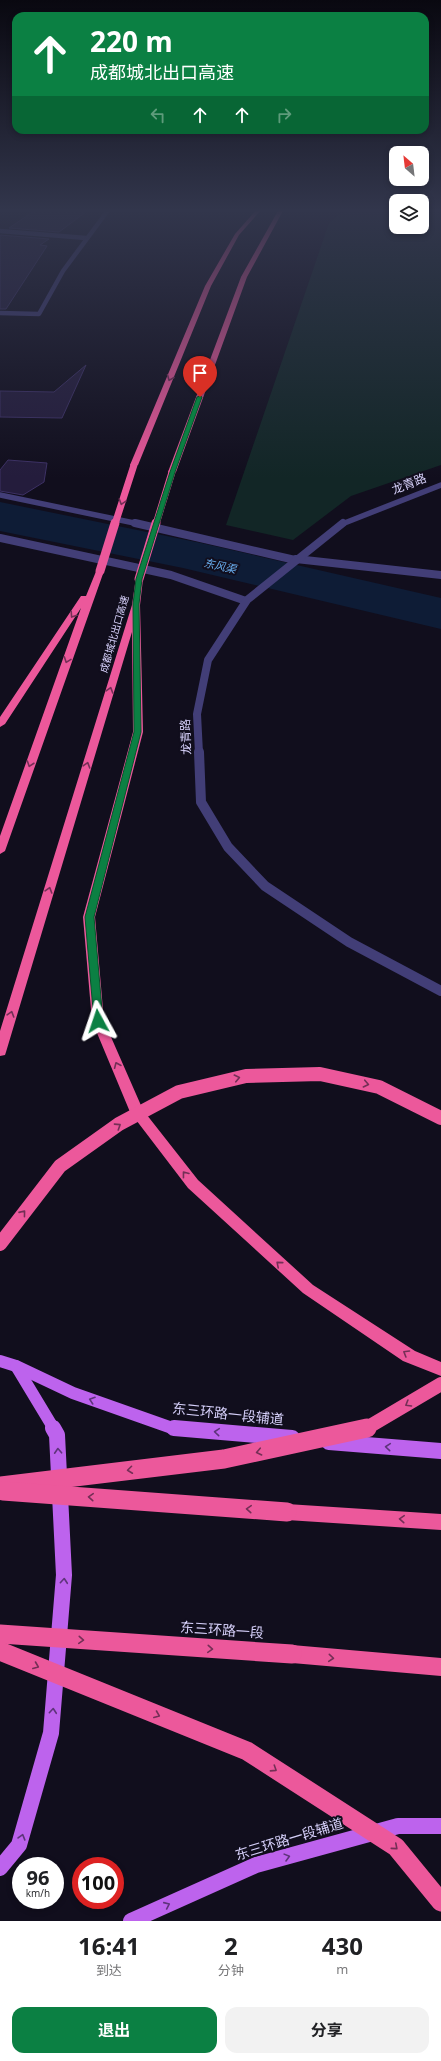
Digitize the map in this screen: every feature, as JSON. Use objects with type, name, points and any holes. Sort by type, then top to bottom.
[{"type":"highway","points":[[0,851],[43,727],[100,571],[134,465],[203,299]]},
{"type":"highway","name":"成都城北出口高速","points":[[0,1052],[136,604],[139,579],[172,472],[236,299]]},
{"type":"highway","points":[[0,724],[95,582]]},
{"type":"highway","points":[[136,604],[138,732],[89,917],[98,1021],[137,1112],[193,1184],[248,1236],[308,1289],[409,1356],[441,1369]]},
{"type":"highway","points":[[0,1244],[60,1166],[119,1124],[179,1092],[246,1076],[320,1074],[379,1087],[441,1118]]},
{"type":"highway","points":[[0,1486],[224,1459],[364,1430],[441,1384]]},
{"type":"highway","points":[[0,1490],[441,1522]]},
{"type":"highway","name":"东三环路一段","points":[[0,1634],[284,1654],[441,1667]]},
{"type":"highway","points":[[0,1651],[247,1751],[396,1847],[441,1902]]},
{"type":"main road","name":"东三环路一段辅道","points":[[0,1361],[16,1366],[73,1393],[172,1428],[441,1451]]},
{"type":"main road","points":[[0,1868],[19,1846],[51,1733],[64,1575],[57,1435],[16,1366]]},
{"type":"main road","name":"东三环路一段辅道","points":[[131,1921],[256,1865],[398,1826],[441,1826]]},
{"type":"street","points":[[40,312],[47,299]]},
{"type":"street","points":[[0,309],[40,312]]},
{"type":"street","points":[[0,313],[40,312]]},
{"type":"street","name":"龙青路","points":[[441,485],[342,523],[246,600],[208,660],[197,714],[201,802],[228,847],[265,886],[349,942],[441,991]]},
{"type":"street","points":[[0,495],[104,516],[295,560],[441,575]]},
{"type":"street","points":[[0,538],[171,575],[246,600]]},
{"type":"green space","points":[[303,299],[441,299],[441,465],[351,496],[293,540],[226,525]]},
{"type":"water","name":"东风渠","points":[[0,502],[201,543],[441,598],[441,629],[183,568],[0,531]]},
{"type":"building","points":[[0,299],[13,299],[6,309],[0,309]]},
{"type":"building","points":[[86,365],[62,418],[0,417],[0,391],[54,392]]},
{"type":"building","points":[[8,460],[47,463],[44,482],[23,495],[0,491],[0,470]]},
{"type":"route","points":[[98,1021],[89,917],[138,732],[136,604],[139,579],[172,472],[200,397]]}]
